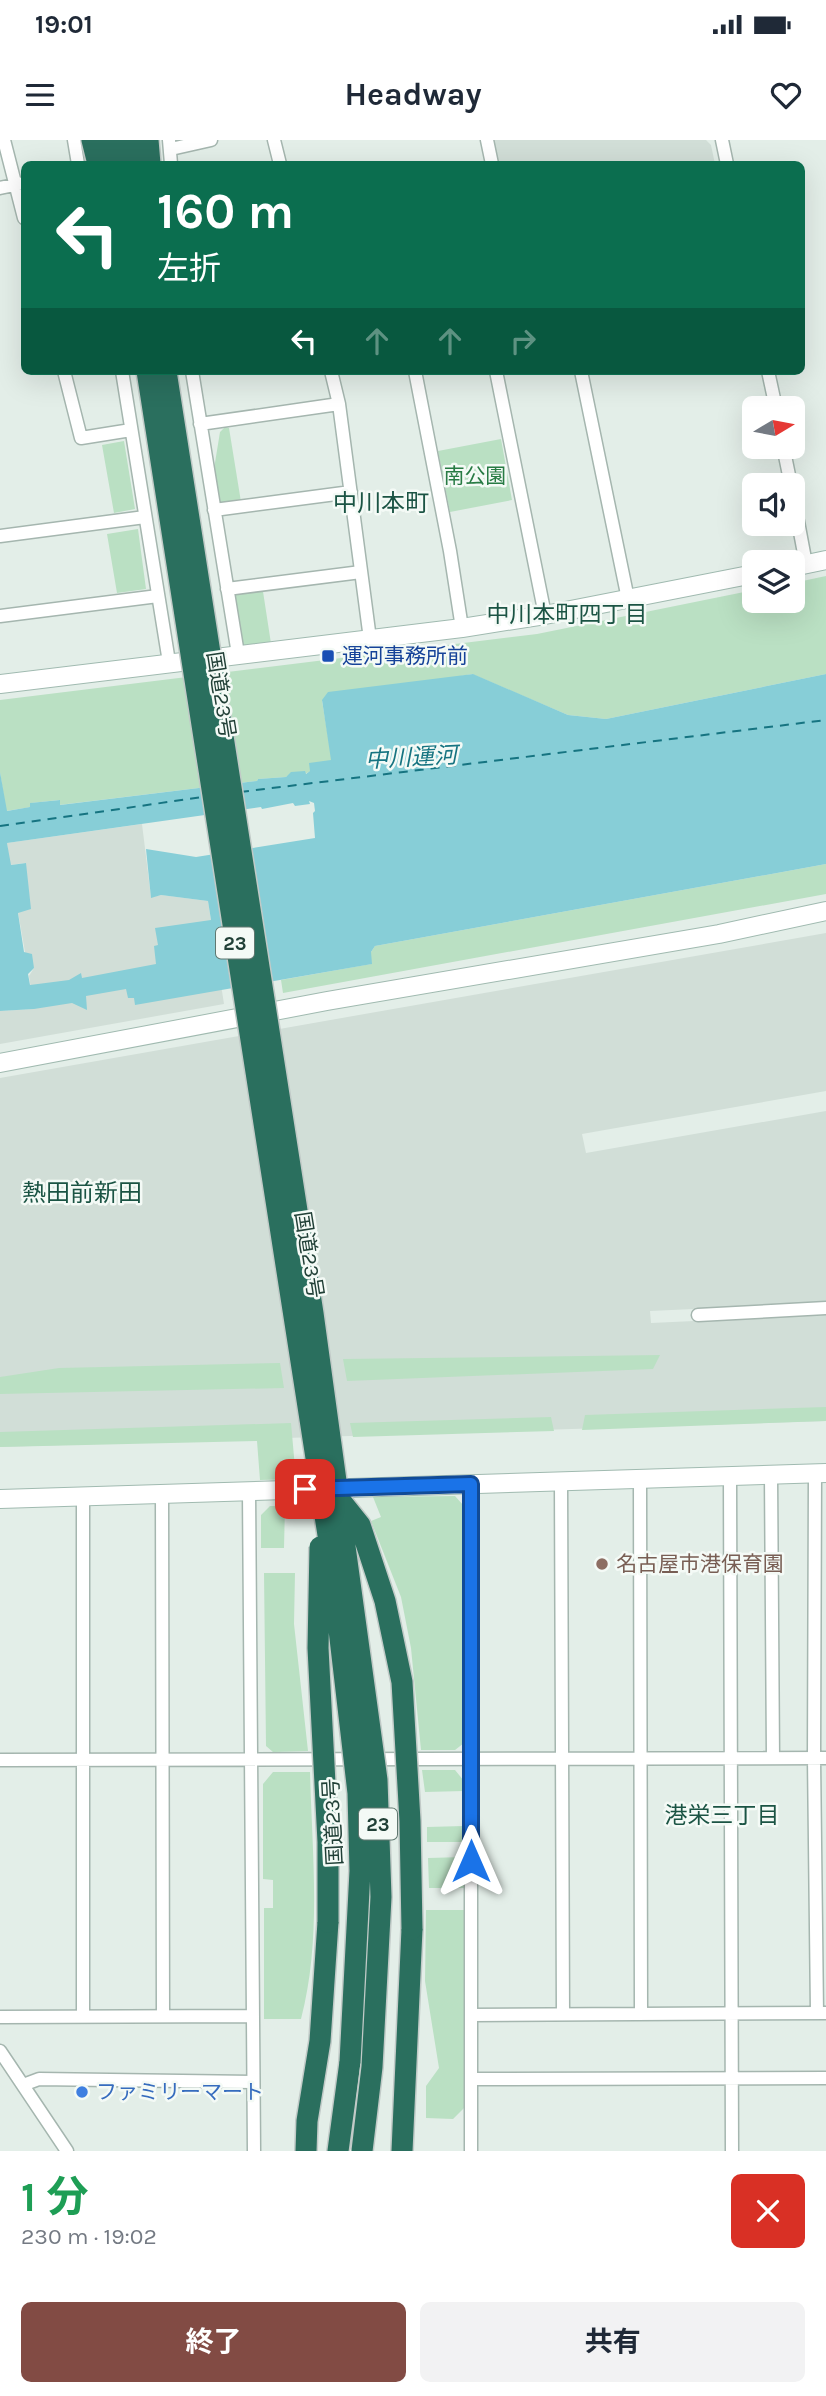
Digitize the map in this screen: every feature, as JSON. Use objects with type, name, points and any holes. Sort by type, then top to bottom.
[{"type":"highway","points":[[92,140],[97,161]]},
{"type":"highway","points":[[111,140],[114,161]]},
{"type":"highway","points":[[130,140],[134,161]]},
{"type":"highway","points":[[148,140],[150,161]]},
{"type":"highway","name":"国道23号","points":[[148,375],[377,1793],[380,1910],[372,2067],[362,2151]]},
{"type":"highway","name":"国道23号","points":[[167,375],[311,1300],[332,1506],[358,1793],[359,1845],[358,1952],[350,2062],[338,2151]]},
{"type":"highway","name":"23","points":[[306,2151],[307,2121],[320,2041],[328,1922],[328,1842],[317,1601],[320,1543],[332,1506],[360,1525],[385,1601],[402,1682],[410,1821],[412,1929],[402,2151]]},
{"type":"street","points":[[0,188],[20,184],[5,140]]},
{"type":"street","points":[[74,140],[78,161]]},
{"type":"street","points":[[170,144],[211,140]]},
{"type":"street","points":[[274,140],[279,161]]},
{"type":"street","points":[[487,140],[491,161]]},
{"type":"street","points":[[722,140],[726,161]]},
{"type":"street","points":[[65,375],[81,438],[131,430]]},
{"type":"street","points":[[123,375],[169,663]]},
{"type":"street","points":[[193,375],[237,654]]},
{"type":"street","points":[[332,375],[339,404],[370,639]]},
{"type":"street","points":[[416,375],[462,628]]},
{"type":"street","points":[[497,375],[545,615]]},
{"type":"street","points":[[582,375],[628,599]]},
{"type":"street","points":[[769,375],[773,396]]},
{"type":"street","points":[[200,424],[339,404]]},
{"type":"street","points":[[214,510],[351,492]]},
{"type":"street","points":[[0,536],[145,517]]},
{"type":"street","points":[[805,565],[826,561]]},
{"type":"street","points":[[227,589],[361,572]]},
{"type":"street","points":[[0,684],[462,628],[545,615],[742,576]]},
{"type":"street","points":[[0,616],[158,596]]},
{"type":"street","points":[[0,1063],[313,1004],[719,934],[826,911]]},
{"type":"street","points":[[698,1315],[826,1308]]},
{"type":"street","points":[[0,1499],[821,1473],[822,2013],[471,2014]]},
{"type":"street","points":[[771,1475],[773,1758]]},
{"type":"street","points":[[730,1476],[732,2151]]},
{"type":"street","points":[[640,1479],[641,2014]]},
{"type":"street","points":[[561,1481],[563,2014]]},
{"type":"street","points":[[471,1484],[471,2151]]},
{"type":"street","points":[[249,1491],[254,2151]]},
{"type":"street","points":[[162,1493],[163,2016]]},
{"type":"street","points":[[83,1496],[83,2016]]},
{"type":"street","points":[[0,1760],[820,1758]]},
{"type":"street","points":[[0,2017],[253,2016]]},
{"type":"street","points":[[0,2051],[67,2151]]},
{"type":"street","points":[[471,2079],[826,2078]]},
{"type":"street","points":[[23,2085],[39,2079],[253,2082]]},
{"type":"shaded area","points":[[493,140],[706,140],[711,145],[714,161],[497,161]]},
{"type":"shaded area","points":[[142,824],[151,897],[161,895],[208,901],[224,1004],[0,1044],[0,1011],[34,1009],[29,976],[34,968],[25,952],[18,912],[25,863],[10,865],[7,843]]},
{"type":"shaded area","points":[[826,933],[826,1091],[582,1134],[586,1153],[826,1111],[826,1303],[650,1311],[651,1323],[826,1315],[826,1421],[0,1447],[0,1078]]},
{"type":"green space","points":[[225,427],[229,428],[241,502],[216,505],[212,481],[220,432]]},
{"type":"green space","name":"南公園","points":[[501,439],[512,500],[450,512],[438,451]]},
{"type":"green space","points":[[124,441],[135,509],[114,513],[102,445]]},
{"type":"green space","points":[[138,529],[146,589],[117,593],[107,534]]},
{"type":"green space","points":[[826,576],[826,674],[606,719],[568,715],[472,674],[322,701],[332,760],[305,774],[59,805],[59,800],[31,803],[31,807],[6,811],[0,772],[0,700],[537,634],[742,592],[742,613],[805,613],[805,580]]},
{"type":"green space","points":[[262,585],[272,650],[238,654],[227,589]]},
{"type":"green space","points":[[826,864],[826,894],[283,993],[281,980],[371,964],[371,952],[375,946]]},
{"type":"green space","points":[[660,1355],[653,1369],[347,1381],[343,1359]]},
{"type":"green space","points":[[280,1363],[284,1388],[0,1394],[0,1377],[59,1368]]},
{"type":"green space","points":[[826,1407],[826,1421],[582,1430],[585,1415]]},
{"type":"green space","points":[[551,1417],[554,1431],[353,1437],[350,1423]]},
{"type":"green space","points":[[291,1423],[296,1479],[260,1480],[257,1441],[0,1447],[0,1432]]},
{"type":"green space","points":[[455,1496],[463,1505],[464,1743],[455,1750],[421,1750],[411,1648],[401,1597],[371,1521],[381,1517],[373,1497]]},
{"type":"green space","points":[[270,1506],[285,1506],[284,1548],[261,1548],[261,1515]]},
{"type":"green space","points":[[264,1573],[295,1573],[294,1624],[308,1751],[273,1752],[266,1746]]},
{"type":"green space","points":[[422,1770],[455,1770],[464,1781],[464,1791],[425,1792]]},
{"type":"green space","points":[[273,1772],[310,1772],[314,1927],[312,1958],[301,2019],[264,2019],[264,1908],[273,1908],[273,1880],[263,1879],[263,1784]]},
{"type":"green space","points":[[464,1826],[464,1842],[427,1842],[427,1827]]},
{"type":"green space","points":[[464,1857],[464,1888],[429,1888],[428,1858]]},
{"type":"green space","points":[[426,1910],[465,1910],[465,2107],[453,2119],[426,2118],[426,2086],[439,2068],[425,1981]]},
{"type":"water","name":"中川運河","points":[[473,674],[568,715],[606,719],[826,674],[826,864],[375,946],[371,952],[372,964],[135,1005],[134,998],[128,998],[126,989],[86,996],[87,1010],[72,1003],[0,1011],[0,772],[7,811],[30,807],[30,803],[60,800],[60,805],[286,777],[291,772],[305,771],[306,774],[310,771],[309,763],[331,760],[322,700],[328,692]],"holes":[[[309,801],[314,803],[315,838],[196,857],[146,849],[151,898],[161,895],[208,901],[211,920],[155,928],[158,945],[154,946],[156,964],[82,978],[81,973],[69,980],[30,985],[28,974],[34,968],[32,954],[24,952],[18,913],[31,909],[26,863],[11,865],[7,843],[261,807],[262,809],[293,803],[295,806],[310,804]]]},
{"type":"ferry route","points":[[240,792],[826,720]]},
{"type":"ferry route","points":[[0,826],[203,797]]},
{"type":"place","name":"運河事務所前","points":[[328,656]]},
{"type":"place","name":"名古屋市港保育園","points":[[602,1564]]},
{"type":"place","name":"ファミリーマート","points":[[82,2092]]},
{"type":"district","name":"中川本町","points":[[381,503]]},
{"type":"district","name":"中川本町四丁目","points":[[567,614]]},
{"type":"district","name":"熱田前新田","points":[[82,1193]]},
{"type":"district","name":"港栄三丁目","points":[[722,1815]]},
{"type":"route","points":[[305,1489],[471,1484],[471,1861]]}]
